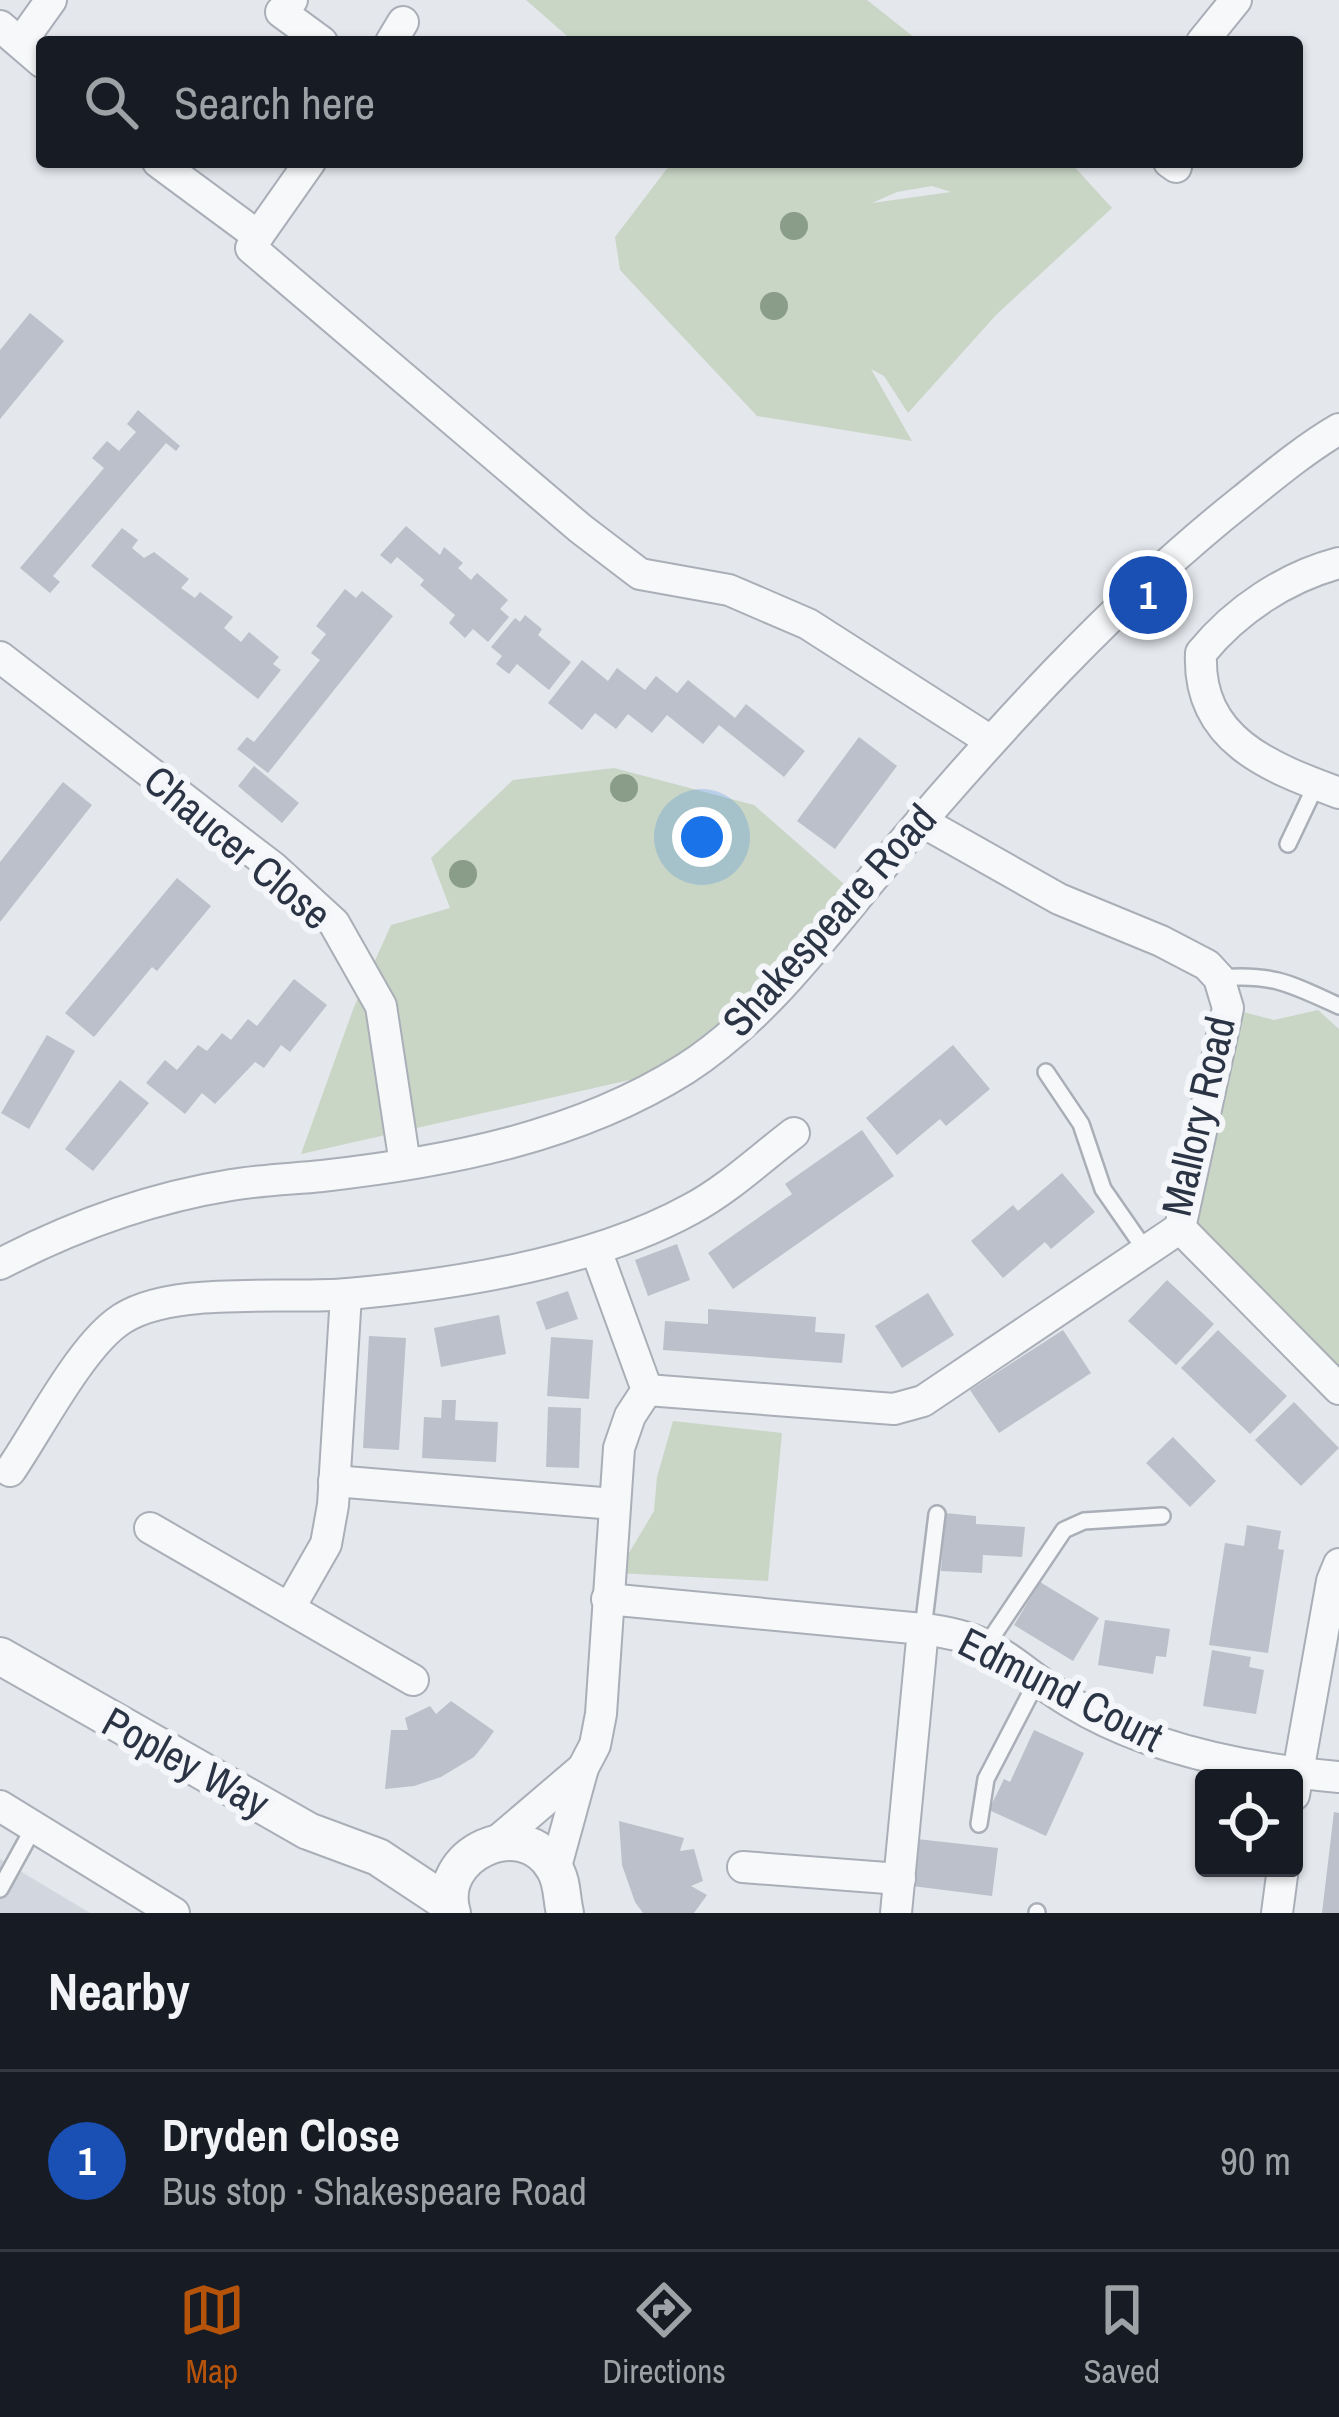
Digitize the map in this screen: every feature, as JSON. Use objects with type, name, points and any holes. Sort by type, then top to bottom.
[{"type":"street","points":[[21,43],[51,0]]},
{"type":"street","points":[[292,0],[281,12],[314,36]]},
{"type":"street","points":[[1207,36],[1236,0]]},
{"type":"street","points":[[166,168],[259,236]]},
{"type":"street","points":[[306,168],[250,248],[581,530],[640,574],[729,590],[808,624],[989,740]]},
{"type":"street","name":"Shakespeare Road","points":[[0,1264],[51,1238],[153,1201],[233,1184],[405,1164],[506,1145],[613,1107],[685,1069],[749,1016],[989,740],[1180,549],[1313,444],[1339,429]]},
{"type":"street","points":[[1328,789],[1257,755],[1221,730],[1207,705],[1201,653],[1242,610],[1314,570],[1339,563]]},
{"type":"street","name":"Chaucer Close","points":[[0,657],[274,868],[334,923],[381,1006],[405,1164]]},
{"type":"street","name":"Mallory Road","points":[[647,1390],[894,1409],[923,1401],[1180,1228],[1228,1008],[1219,978],[1182,952],[1058,899],[921,821]]},
{"type":"street","points":[[10,1471],[92,1349],[116,1323],[143,1308],[190,1300],[346,1295],[596,1250],[693,1209],[794,1133]]},
{"type":"street","points":[[1180,1228],[1339,1389]]},
{"type":"street","points":[[555,1870],[601,1714],[619,1448],[630,1416],[647,1390],[596,1250]]},
{"type":"street","points":[[290,1607],[326,1544],[346,1295]]},
{"type":"street","points":[[334,1481],[614,1504]]},
{"type":"street","points":[[150,1528],[413,1680]]},
{"type":"street","points":[[1299,1769],[1339,1564]]},
{"type":"street","name":"Edmund Court","points":[[607,1599],[964,1633],[988,1643],[1072,1703],[1174,1747],[1247,1769]]},
{"type":"street","name":"Edmund Court","points":[[896,1913],[923,1629]]},
{"type":"street","name":"Popley Way","points":[[0,1656],[308,1831],[378,1857],[450,1909]]},
{"type":"street","points":[[460,1864],[495,1843],[584,1768]]},
{"type":"street","name":"Edmund Court","points":[[1303,1783],[1339,1777]]},
{"type":"street","points":[[0,1806],[174,1913]]},
{"type":"street","points":[[495,1843],[515,1842],[533,1848],[555,1870],[563,1911]]},
{"type":"street","name":"Popley Way","points":[[378,1857],[460,1864],[451,1884],[450,1909]]},
{"type":"street","points":[[743,1867],[900,1879]]},
{"type":"street","points":[[1276,1913],[1282,1877]]},
{"type":"lane","points":[[1288,844],[1328,789]]},
{"type":"lane","points":[[1219,978],[1273,978],[1339,1006]]},
{"type":"lane","points":[[1046,1072],[1082,1124],[1103,1189],[1146,1251]]},
{"type":"lane","points":[[923,1629],[937,1514]]},
{"type":"lane","points":[[988,1643],[1064,1530],[1084,1521],[1162,1516]]},
{"type":"lane","points":[[980,1824],[986,1779],[1039,1679]]},
{"type":"lane","points":[[0,1889],[34,1827]]},
{"type":"shaded area","points":[[0,1859],[90,1913],[0,1913]]},
{"type":"green space","points":[[526,0],[867,0],[912,36],[567,36]]},
{"type":"green space","points":[[667,168],[1075,168],[1112,208],[996,315],[908,413],[884,376],[871,369],[912,441],[757,416],[620,270],[615,237]],"holes":[[[932,186],[951,192],[872,203],[897,192]]]},
{"type":"green space","points":[[614,768],[754,805],[852,891],[778,986],[700,1042],[634,1079],[301,1154],[354,1007],[391,925],[450,908],[431,858],[513,780]]},
{"type":"green space","points":[[1228,1008],[1274,1020],[1318,1010],[1339,1029],[1339,1369],[1327,1353],[1180,1228]]},
{"type":"green space","points":[[673,1421],[782,1433],[768,1581],[617,1573],[654,1511],[657,1477]]},
{"type":"building","points":[[30,313],[64,341],[0,419],[0,350]]},
{"type":"building","points":[[138,410],[180,446],[176,451],[166,443],[53,576],[60,582],[50,593],[20,568],[104,468],[92,458],[107,441],[119,451],[136,432],[127,424]]},
{"type":"building","points":[[406,526],[440,555],[444,547],[463,563],[458,568],[471,580],[477,573],[508,600],[500,609],[509,617],[488,642],[473,629],[465,638],[449,623],[455,615],[420,585],[424,580],[397,557],[391,564],[380,555]]},
{"type":"building","points":[[122,528],[138,540],[132,548],[144,558],[154,552],[189,579],[181,588],[195,598],[200,592],[233,617],[224,628],[241,642],[249,632],[279,657],[273,664],[281,670],[258,699],[91,566]]},
{"type":"building","points":[[345,589],[356,598],[362,591],[393,616],[268,773],[237,749],[247,737],[254,742],[320,660],[311,653],[326,634],[316,626]]},
{"type":"building","points":[[525,615],[542,629],[538,635],[571,662],[549,690],[517,664],[509,674],[496,664],[502,656],[491,647],[515,618],[520,622]]},
{"type":"building","points":[[582,660],[608,681],[617,668],[645,690],[656,676],[677,693],[688,680],[735,718],[746,704],[805,751],[784,777],[719,725],[703,744],[667,715],[652,733],[628,714],[616,729],[595,713],[582,730],[548,703]]},
{"type":"building","points":[[859,737],[897,766],[835,849],[797,821]]},
{"type":"building","points":[[254,766],[299,803],[282,823],[238,786]]},
{"type":"building","points":[[63,782],[92,805],[0,922],[0,862]]},
{"type":"building","points":[[177,878],[211,906],[94,1037],[65,1013]]},
{"type":"building","points":[[294,979],[327,1005],[290,1052],[281,1045],[264,1068],[255,1062],[215,1104],[202,1093],[185,1114],[146,1083],[165,1060],[177,1070],[198,1045],[207,1051],[222,1033],[231,1040],[248,1019],[257,1026]]},
{"type":"building","points":[[47,1035],[75,1051],[29,1129],[1,1113]]},
{"type":"building","points":[[953,1045],[990,1089],[946,1126],[940,1119],[897,1155],[866,1118]]},
{"type":"building","points":[[120,1080],[149,1103],[93,1171],[65,1149]]},
{"type":"building","points":[[862,1130],[894,1176],[733,1289],[708,1253],[792,1194],[785,1184]]},
{"type":"building","points":[[1062,1173],[1095,1212],[1051,1249],[1045,1242],[1003,1278],[971,1241],[1013,1205],[1018,1211]]},
{"type":"building","points":[[677,1244],[690,1280],[648,1296],[635,1260]]},
{"type":"building","points":[[1167,1280],[1214,1324],[1176,1365],[1128,1321]]},
{"type":"building","points":[[568,1291],[578,1319],[546,1330],[536,1302]]},
{"type":"building","points":[[928,1293],[954,1335],[902,1368],[875,1326]]},
{"type":"building","points":[[708,1309],[816,1317],[815,1332],[845,1334],[842,1363],[663,1350],[665,1321],[708,1324]]},
{"type":"building","points":[[499,1315],[506,1354],[441,1367],[434,1328]]},
{"type":"building","points":[[1063,1330],[1091,1373],[999,1433],[970,1390]]},
{"type":"building","points":[[1218,1330],[1287,1396],[1250,1434],[1181,1368]]},
{"type":"building","points":[[369,1336],[406,1338],[399,1450],[363,1448]]},
{"type":"building","points":[[551,1337],[593,1340],[589,1399],[547,1396]]},
{"type":"building","points":[[442,1400],[456,1400],[455,1420],[498,1422],[496,1462],[422,1458],[424,1417],[441,1418]]},
{"type":"building","points":[[1294,1402],[1339,1448],[1301,1486],[1255,1440]]},
{"type":"building","points":[[548,1407],[581,1408],[579,1468],[546,1467]]},
{"type":"building","points":[[1173,1437],[1216,1481],[1190,1507],[1146,1463]]},
{"type":"building","points":[[945,1513],[976,1516],[976,1524],[1025,1527],[1022,1557],[983,1555],[982,1573],[941,1571]]},
{"type":"building","points":[[1247,1525],[1281,1531],[1278,1549],[1284,1550],[1268,1653],[1209,1645],[1225,1543],[1244,1546]]},
{"type":"building","points":[[1040,1582],[1099,1618],[1073,1661],[1014,1625]]},
{"type":"building","points":[[1105,1620],[1170,1629],[1166,1657],[1156,1656],[1153,1674],[1098,1665]]},
{"type":"building","points":[[1212,1650],[1251,1657],[1249,1667],[1264,1670],[1256,1714],[1203,1706]]},
{"type":"building","points":[[451,1701],[494,1731],[487,1741],[474,1757],[441,1777],[385,1789],[391,1730],[408,1730],[405,1718],[430,1706],[436,1714]]},
{"type":"building","points":[[1034,1730],[1084,1753],[1046,1836],[989,1810],[1004,1779],[1010,1782]]},
{"type":"building","points":[[1334,1812],[1339,1813],[1339,1913],[1322,1913]]},
{"type":"building","points":[[619,1821],[684,1838],[680,1851],[694,1849],[703,1881],[691,1886],[707,1895],[694,1913],[643,1913],[622,1865]]},
{"type":"building","points":[[917,1839],[998,1848],[992,1896],[912,1886]]},
{"type":"place","name":"Dryden Close","points":[[1148,595]]}]
